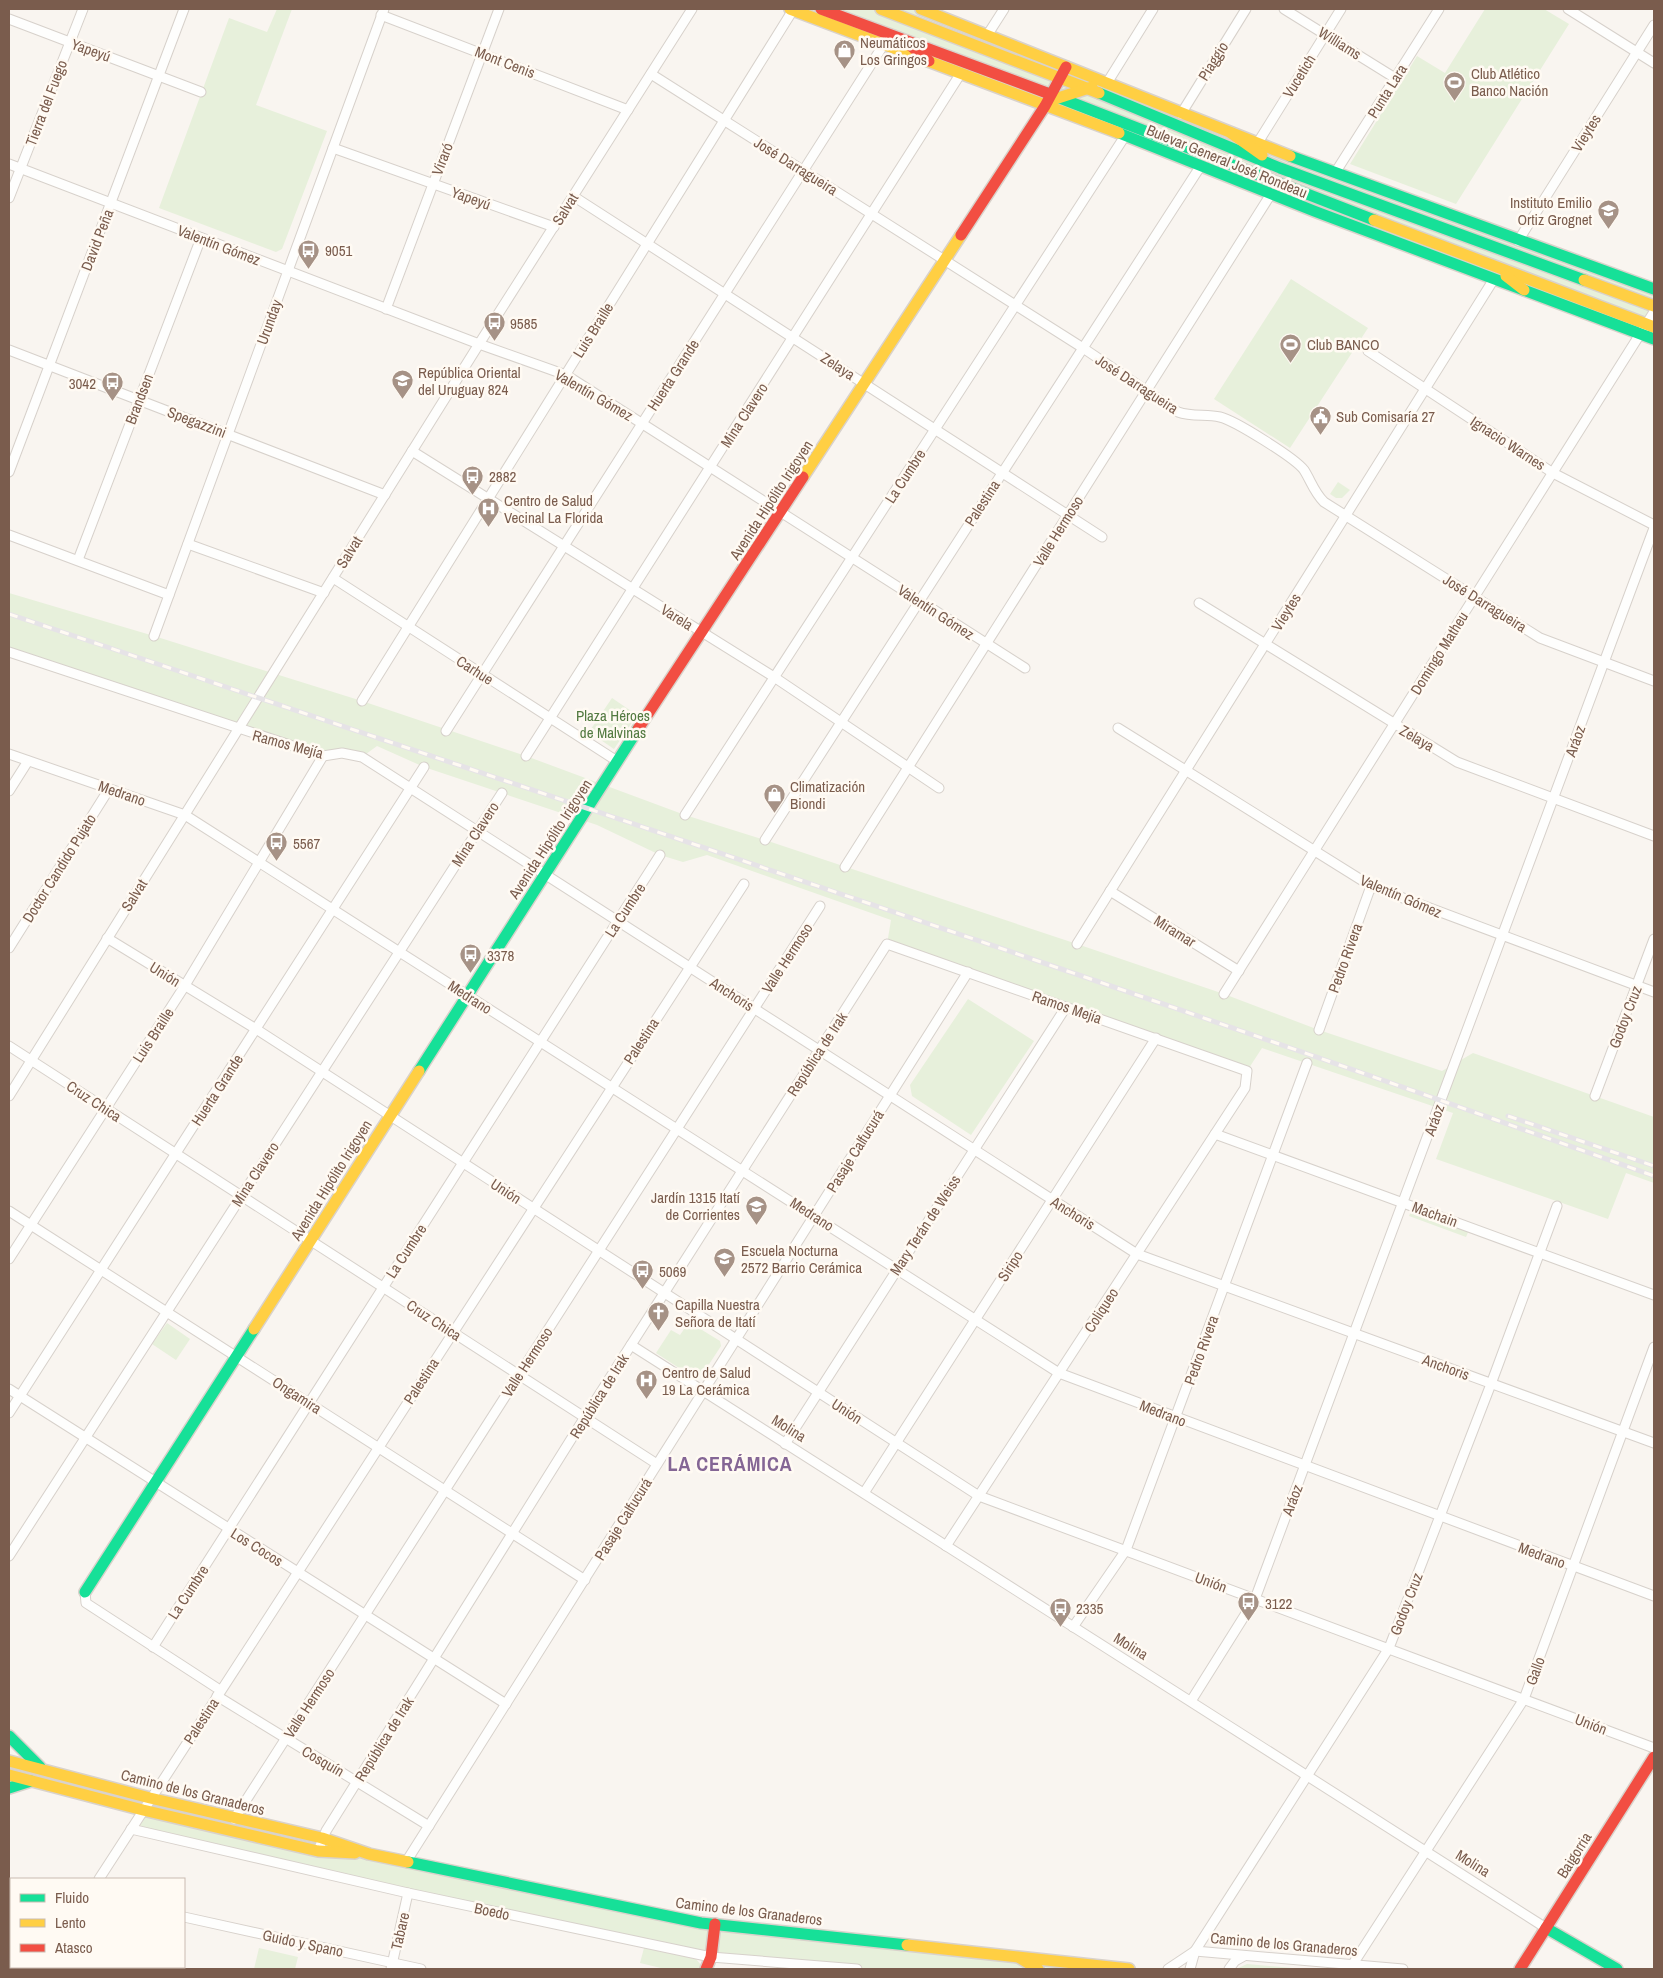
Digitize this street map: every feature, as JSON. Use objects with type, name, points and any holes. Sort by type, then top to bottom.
[{"type":"main road","name":"Bulevar General José Rondeau","points":[[792,9],[1045,106],[1095,118],[1650,325]]},
{"type":"main road","name":"Bulevar General José Rondeau","points":[[821,9],[1055,96],[1126,136],[1200,167],[1654,339]]},
{"type":"main road","name":"Bulevar General José Rondeau","points":[[881,9],[1060,78],[1280,168],[1654,306]]},
{"type":"main road","name":"Bulevar General José Rondeau","points":[[921,9],[988,34],[1257,144],[1518,241],[1654,289]]},
{"type":"main road","points":[[903,39],[929,61]]},
{"type":"main road","points":[[1045,106],[1055,96],[1060,78],[1066,67]]},
{"type":"main road","points":[[1055,96],[1107,83]]},
{"type":"main road","points":[[1095,118],[1107,83]]},
{"type":"main road","name":"Avenida Hipólito Irigoyen","points":[[85,1592],[617,761],[703,633],[1045,106]]},
{"type":"main road","points":[[1230,133],[1280,168]]},
{"type":"main road","points":[[1492,266],[1524,290]]},
{"type":"main road","points":[[9,1736],[44,1770]]},
{"type":"main road","name":"Baigorria","points":[[1520,1969],[1654,1757]]},
{"type":"main road","name":"Camino de los Granaderos","points":[[9,1761],[234,1819],[322,1838],[369,1854],[716,1924],[1129,1969]]},
{"type":"main road","name":"Camino de los Granaderos","points":[[9,1775],[143,1810],[318,1851],[369,1854]]},
{"type":"main road","points":[[9,1788],[31,1781]]},
{"type":"main road","points":[[706,1969],[711,1957],[716,1924]]},
{"type":"main road","name":"Molina","points":[[1546,1928],[1617,1969]]},
{"type":"main road","points":[[1014,1956],[1038,1969]]},
{"type":"street","name":"Tierra del Fuego","points":[[9,198],[83,9]]},
{"type":"street","name":"David Peña","points":[[9,472],[184,9]]},
{"type":"street","name":"Viraró","points":[[386,309],[499,9]]},
{"type":"street","name":"Salvat","points":[[9,1096],[479,344],[692,9]]},
{"type":"street","name":"Luis Braille","points":[[362,701],[648,244],[792,9]]},
{"type":"street","points":[[988,34],[1004,9]]},
{"type":"street","points":[[1107,83],[1153,9]]},
{"type":"street","name":"Piaggio","points":[[1180,114],[1246,9]]},
{"type":"street","name":"Williams","points":[[1284,9],[1395,78]]},
{"type":"street","name":"Vucetich","points":[[1257,144],[1341,9]]},
{"type":"street","name":"Punta Lara","points":[[1335,173],[1439,9]]},
{"type":"street","points":[[1568,9],[1654,63]]},
{"type":"street","name":"Mont Cenis","points":[[383,12],[482,54],[628,110]]},
{"type":"street","name":"Urunday","points":[[154,636],[383,12]]},
{"type":"street","name":"Yapeyú","points":[[9,20],[201,92]]},
{"type":"street","name":"Vieytes","points":[[1518,241],[1654,25]]},
{"type":"street","name":"Huerta Grande","points":[[446,731],[884,44]]},
{"type":"street","name":"Mina Clavero","points":[[526,756],[961,73]]},
{"type":"street","name":"José Darragueira","points":[[651,74],[1083,348],[1178,412],[1192,416],[1221,417],[1276,449],[1304,470],[1315,493],[1324,502],[1540,638],[1654,681]]},
{"type":"street","name":"La Cumbre","points":[[685,815],[1126,136]]},
{"type":"street","name":"Yapeyú","points":[[333,148],[554,227]]},
{"type":"street","name":"Valentín Gómez","points":[[9,164],[386,309],[566,375],[1025,668]]},
{"type":"street","name":"Palestina","points":[[765,840],[1200,167]]},
{"type":"street","name":"Valle Hermoso","points":[[845,867],[1271,194]]},
{"type":"street","name":"Zelaya","points":[[573,196],[1102,537]]},
{"type":"street","name":"Brandsen","points":[[78,560],[202,238]]},
{"type":"street","name":"Vieytes","points":[[1077,944],[1494,279]]},
{"type":"street","name":"Domingo Matheu","points":[[1224,994],[1640,334],[1650,325],[1654,312]]},
{"type":"street","name":"Spegazzini","points":[[9,350],[385,495]]},
{"type":"street","name":"Ignacio Warnes","points":[[1368,352],[1553,472],[1654,527]]},
{"type":"street","name":"Varela","points":[[412,451],[774,677],[939,788]]},
{"type":"street","name":"Aráoz","points":[[1191,1702],[1255,1598],[1355,1334],[1654,527]]},
{"type":"street","points":[[9,534],[169,595]]},
{"type":"street","points":[[188,544],[324,593]]},
{"type":"street","name":"Carhue","points":[[332,578],[617,761]]},
{"type":"street","name":"Zelaya","points":[[1199,603],[1394,725],[1457,762],[1654,836]]},
{"type":"street","name":"Ramos Mejía","points":[[9,652],[238,730],[323,756],[342,753],[362,757],[545,874]]},
{"type":"street","name":"Valentín Gómez","points":[[1118,728],[1371,886],[1654,992]]},
{"type":"street","name":"Medrano","points":[[9,754],[185,815],[1060,1373],[1654,1596]]},
{"type":"street","name":"Luis Braille","points":[[9,1259],[184,987],[323,756]]},
{"type":"street","points":[[9,791],[28,761]]},
{"type":"street","name":"Huerta Grande","points":[[9,1413],[424,767]]},
{"type":"street","name":"Doctor Candido Pujato","points":[[9,948],[109,789]]},
{"type":"street","name":"Mina Clavero","points":[[9,1556],[240,1196],[322,1072],[398,951],[502,793]]},
{"type":"street","name":"La Cumbre","points":[[153,1647],[660,855]]},
{"type":"street","name":"Anchoris","points":[[545,874],[1137,1254],[1654,1443]]},
{"type":"street","name":"Palestina","points":[[100,1878],[744,884]]},
{"type":"street","name":"Pedro Rivera","points":[[1319,1030],[1371,886]]},
{"type":"street","name":"Miramar","points":[[1110,891],[1239,971]]},
{"type":"street","name":"Valle Hermoso","points":[[234,1819],[820,906]]},
{"type":"street","name":"Unión","points":[[107,938],[184,987],[256,1029],[979,1496],[1654,1748]]},
{"type":"street","name":"Godoy Cruz","points":[[1595,1096],[1654,939]]},
{"type":"street","name":"Ramos Mejía","points":[[887,944],[1247,1070]]},
{"type":"street","name":"República de Irak","points":[[318,1851],[322,1838],[630,1345],[887,944]]},
{"type":"street","name":"Pasaje Calfucurá","points":[[406,1862],[968,972]]},
{"type":"street","name":"Mary Terán de Weiss","points":[[785,1444],[1066,1007]]},
{"type":"street","name":"Siripo","points":[[864,1494],[1156,1038]]},
{"type":"street","name":"Cruz Chica","points":[[9,1046],[657,1464]]},
{"type":"street","name":"Pedro Rivera","points":[[1073,1627],[1126,1550],[1307,1063]]},
{"type":"street","name":"Coliqueo","points":[[946,1546],[1246,1088],[1247,1070]]},
{"type":"street","name":"Machain","points":[[1215,1134],[1274,1154],[1654,1295]]},
{"type":"street","name":"Godoy Cruz","points":[[1190,1969],[1196,1951],[1389,1648],[1492,1384],[1557,1206]]},
{"type":"street","name":"Ongamira","points":[[9,1211],[585,1580]]},
{"type":"street","name":"Molina","points":[[630,1345],[1546,1928]]},
{"type":"street","name":"Gallo","points":[[1353,1964],[1524,1699],[1654,1347]]},
{"type":"street","name":"Los Cocos","points":[[9,1389],[506,1704]]},
{"type":"street","name":"Cosquín","points":[[85,1592],[86,1603],[218,1693],[286,1739],[358,1781],[429,1826]]},
{"type":"street","name":"Boedo","points":[[131,1829],[408,1893],[711,1957],[857,1969]]},
{"type":"street","name":"Tabare","points":[[392,1966],[408,1893]]},
{"type":"street","name":"Guido y Spano","points":[[185,1917],[392,1966],[421,1969]]},
{"type":"street","name":"Camino de los Granaderos","points":[[1168,1969],[1196,1951],[1403,1969]]},
{"type":"street","points":[[1229,1969],[1235,1961],[1245,1956]]},
{"type":"green space","points":[[277,9],[292,9],[256,105],[327,131],[282,249],[276,252],[159,208],[229,18],[267,32]]},
{"type":"green space","points":[[790,9],[921,9],[1181,114],[1654,289],[1654,339]]},
{"type":"green space","name":"Club Atlético Banco Nación","points":[[1485,9],[1544,9],[1569,24],[1456,204],[1350,164],[1417,56],[1445,73]]},
{"type":"green space","name":"Club BANCO","points":[[1291,279],[1368,328],[1290,448],[1214,399]]},
{"type":"green space","points":[[1338,482],[1350,490],[1342,498],[1336,498],[1330,494]]},
{"type":"green space","points":[[9,593],[362,701],[526,756],[685,815],[1077,944],[1224,994],[1319,1030],[1442,1071],[1473,1053],[1654,1117],[1654,1183],[1626,1173],[1608,1219],[1436,1159],[1453,1113],[1262,1048],[1247,1071],[887,944],[891,920],[707,855],[683,862],[660,855],[597,825],[424,767],[377,746],[362,757],[323,756],[9,652]]},
{"type":"green space","name":"Plaza Héroes de Malvinas","points":[[612,698],[637,715],[614,749],[589,732]]},
{"type":"green space","points":[[968,999],[1034,1041],[971,1135],[912,1096],[910,1085]]},
{"type":"green space","points":[[1412,1209],[1469,1230],[1466,1237],[1409,1216]]},
{"type":"green space","points":[[689,1322],[720,1341],[721,1346],[700,1378],[696,1379],[656,1353],[671,1330],[680,1335]]},
{"type":"green space","points":[[167,1323],[190,1339],[176,1360],[152,1344]]},
{"type":"green space","points":[[9,1761],[234,1819],[701,1923],[1129,1969],[857,1969],[711,1957],[131,1829],[142,1810],[9,1775]]},
{"type":"green space","points":[[259,1948],[298,1957],[295,1969],[254,1969]]},
{"type":"green space","points":[[644,1948],[696,1959],[701,1965],[699,1969],[665,1969],[640,1963]]},
{"type":"green space","points":[[1247,1964],[1304,1969],[1236,1969]]},
{"type":"railway","points":[[9,614],[1039,961],[1654,1176]]},
{"type":"railway","points":[[1508,1116],[1654,1166]]},
{"type":"traffic: fast","points":[[1047,93],[1374,220]]},
{"type":"traffic: fast","points":[[1099,93],[1280,168],[1584,280]]},
{"type":"traffic: fast","points":[[1119,133],[1314,211],[1654,339]]},
{"type":"traffic: fast","points":[[1290,156],[1654,289]]},
{"type":"traffic: fast","points":[[419,1071],[638,729]]},
{"type":"traffic: fast","points":[[85,1592],[254,1329]]},
{"type":"traffic: fast","points":[[9,1736],[40,1767]]},
{"type":"traffic: fast","points":[[9,1788],[31,1781]]},
{"type":"traffic: fast","points":[[408,1862],[701,1923],[907,1945]]},
{"type":"traffic: fast","points":[[1546,1928],[1617,1969]]},
{"type":"traffic: slow","points":[[790,9],[1119,133]]},
{"type":"traffic: slow","points":[[881,9],[1099,93]]},
{"type":"traffic: slow","points":[[921,9],[1290,156]]},
{"type":"traffic: slow","points":[[1055,99],[1092,87]]},
{"type":"traffic: slow","points":[[1231,133],[1262,155]]},
{"type":"traffic: slow","points":[[1374,220],[1654,327]]},
{"type":"traffic: slow","points":[[803,477],[961,235]]},
{"type":"traffic: slow","points":[[1506,276],[1524,290]]},
{"type":"traffic: slow","points":[[1584,280],[1654,306]]},
{"type":"traffic: slow","points":[[254,1329],[419,1071]]},
{"type":"traffic: slow","points":[[9,1761],[150,1798],[322,1838],[369,1854],[408,1862]]},
{"type":"traffic: slow","points":[[9,1775],[143,1810],[318,1851],[355,1853]]},
{"type":"traffic: slow","points":[[907,1945],[1129,1969]]},
{"type":"traffic: slow","points":[[1020,1958],[1038,1969]]},
{"type":"traffic: jam","points":[[821,9],[1047,93]]},
{"type":"traffic: jam","points":[[911,46],[929,61]]},
{"type":"traffic: jam","points":[[961,235],[1045,106],[1066,67]]},
{"type":"traffic: jam","points":[[638,729],[803,477]]},
{"type":"traffic: jam","points":[[1520,1969],[1654,1757]]},
{"type":"traffic: jam","points":[[706,1969],[711,1957],[715,1924]]},
{"type":"place","name":"Neumáticos Los Gringos","points":[[844,70]]},
{"type":"place","name":"Club Atlético Banco Nación","points":[[1455,101]]},
{"type":"place","name":"Instituto Emilio Ortiz Grognet","points":[[1608,230]]},
{"type":"place","name":"9051","points":[[309,269]]},
{"type":"place","name":"9585","points":[[494,342]]},
{"type":"place","name":"Club BANCO","points":[[1291,363]]},
{"type":"place","name":"República Oriental del Uruguay 824","points":[[402,400]]},
{"type":"place","name":"3042","points":[[112,402]]},
{"type":"place","name":"Sub Comisaría 27","points":[[1320,435]]},
{"type":"place","name":"2882","points":[[473,495]]},
{"type":"place","name":"Centro de Salud Vecinal La Florida","points":[[488,528]]},
{"type":"place","name":"Climatización Biondi","points":[[774,814]]},
{"type":"place","name":"5567","points":[[277,862]]},
{"type":"place","name":"3378","points":[[471,974]]},
{"type":"place","name":"Jardín 1315 Itatí de Corrientes","points":[[756,1225]]},
{"type":"place","name":"Escuela Nocturna 2572 Barrio Cerámica","points":[[725,1278]]},
{"type":"place","name":"5069","points":[[643,1290]]},
{"type":"place","name":"Capilla Nuestra Señora de Itatí","points":[[659,1332]]},
{"type":"place","name":"Centro de Salud 19 La Cerámica","points":[[646,1400]]},
{"type":"place","name":"3122","points":[[1249,1622]]},
{"type":"place","name":"2335","points":[[1060,1627]]},
{"type":"district","name":"LA CERÁMICA","points":[[730,1463]]}]
